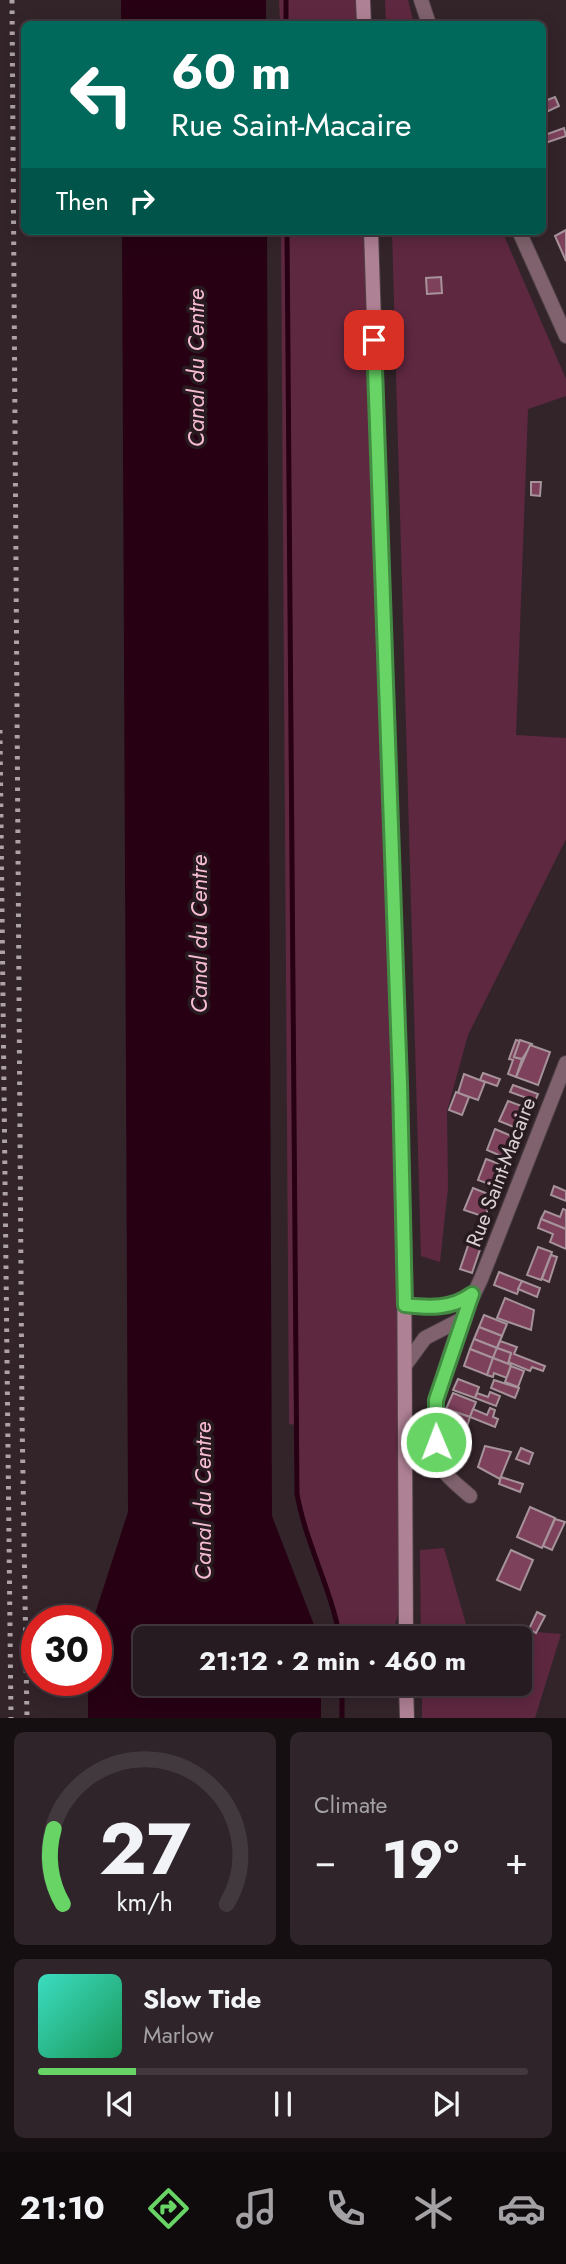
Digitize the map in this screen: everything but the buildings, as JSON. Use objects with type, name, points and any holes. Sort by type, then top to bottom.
[{"type":"main road","points":[[363,0],[364,21]]},
{"type":"main road","points":[[371,235],[400,1084],[406,1364],[406,1626]]},
{"type":"main road","points":[[406,1696],[407,1718]]},
{"type":"street","points":[[421,0],[428,21]]},
{"type":"street","points":[[521,235],[566,336]]},
{"type":"street","name":"Rue Saint-Macaire","points":[[470,1496],[443,1470],[437,1457],[436,1400],[462,1319],[566,1063]]},
{"type":"street","points":[[405,1305],[442,1307],[461,1303],[472,1294]]},
{"type":"street","points":[[406,1364],[425,1338],[462,1319]]},
{"type":"shaded area","points":[[279,0],[363,0],[364,21],[280,21]]},
{"type":"shaded area","points":[[385,0],[408,0],[413,21],[386,21]]},
{"type":"shaded area","points":[[281,235],[371,235],[391,830],[406,1588],[395,1626],[337,1626],[300,1516],[296,1477],[296,1425],[289,1424]]},
{"type":"shaded area","points":[[392,235],[504,235],[566,379],[566,396],[528,409],[516,735],[566,738],[566,839],[468,1035],[447,1111],[448,1188],[440,1262],[421,1256]]},
{"type":"shaded area","points":[[444,1548],[467,1626],[421,1626],[420,1550]]},
{"type":"shaded area","points":[[537,1632],[561,1634],[535,1718],[422,1718],[422,1696],[532,1696],[532,1636]]},
{"type":"water","points":[[121,0],[266,0],[266,21],[121,21]]},
{"type":"water","name":"Canal du Centre","points":[[122,235],[267,235],[272,1516],[314,1626],[133,1626],[133,1696],[321,1696],[321,1718],[88,1718],[88,1696],[112,1696],[112,1605],[98,1605],[128,1512]]},
{"type":"waterway","points":[[286,0],[286,21]]},
{"type":"waterway","points":[[287,235],[297,1494],[306,1531],[337,1626]]},
{"type":"waterway","points":[[342,1696],[342,1718]]},
{"type":"railway","points":[[12,0],[22,1417],[27,1718]]},
{"type":"railway","points":[[0,730],[11,1718]]},
{"type":"route","points":[[374,340],[405,1305],[442,1307],[461,1303],[472,1294],[436,1400],[436,1442]]}]
